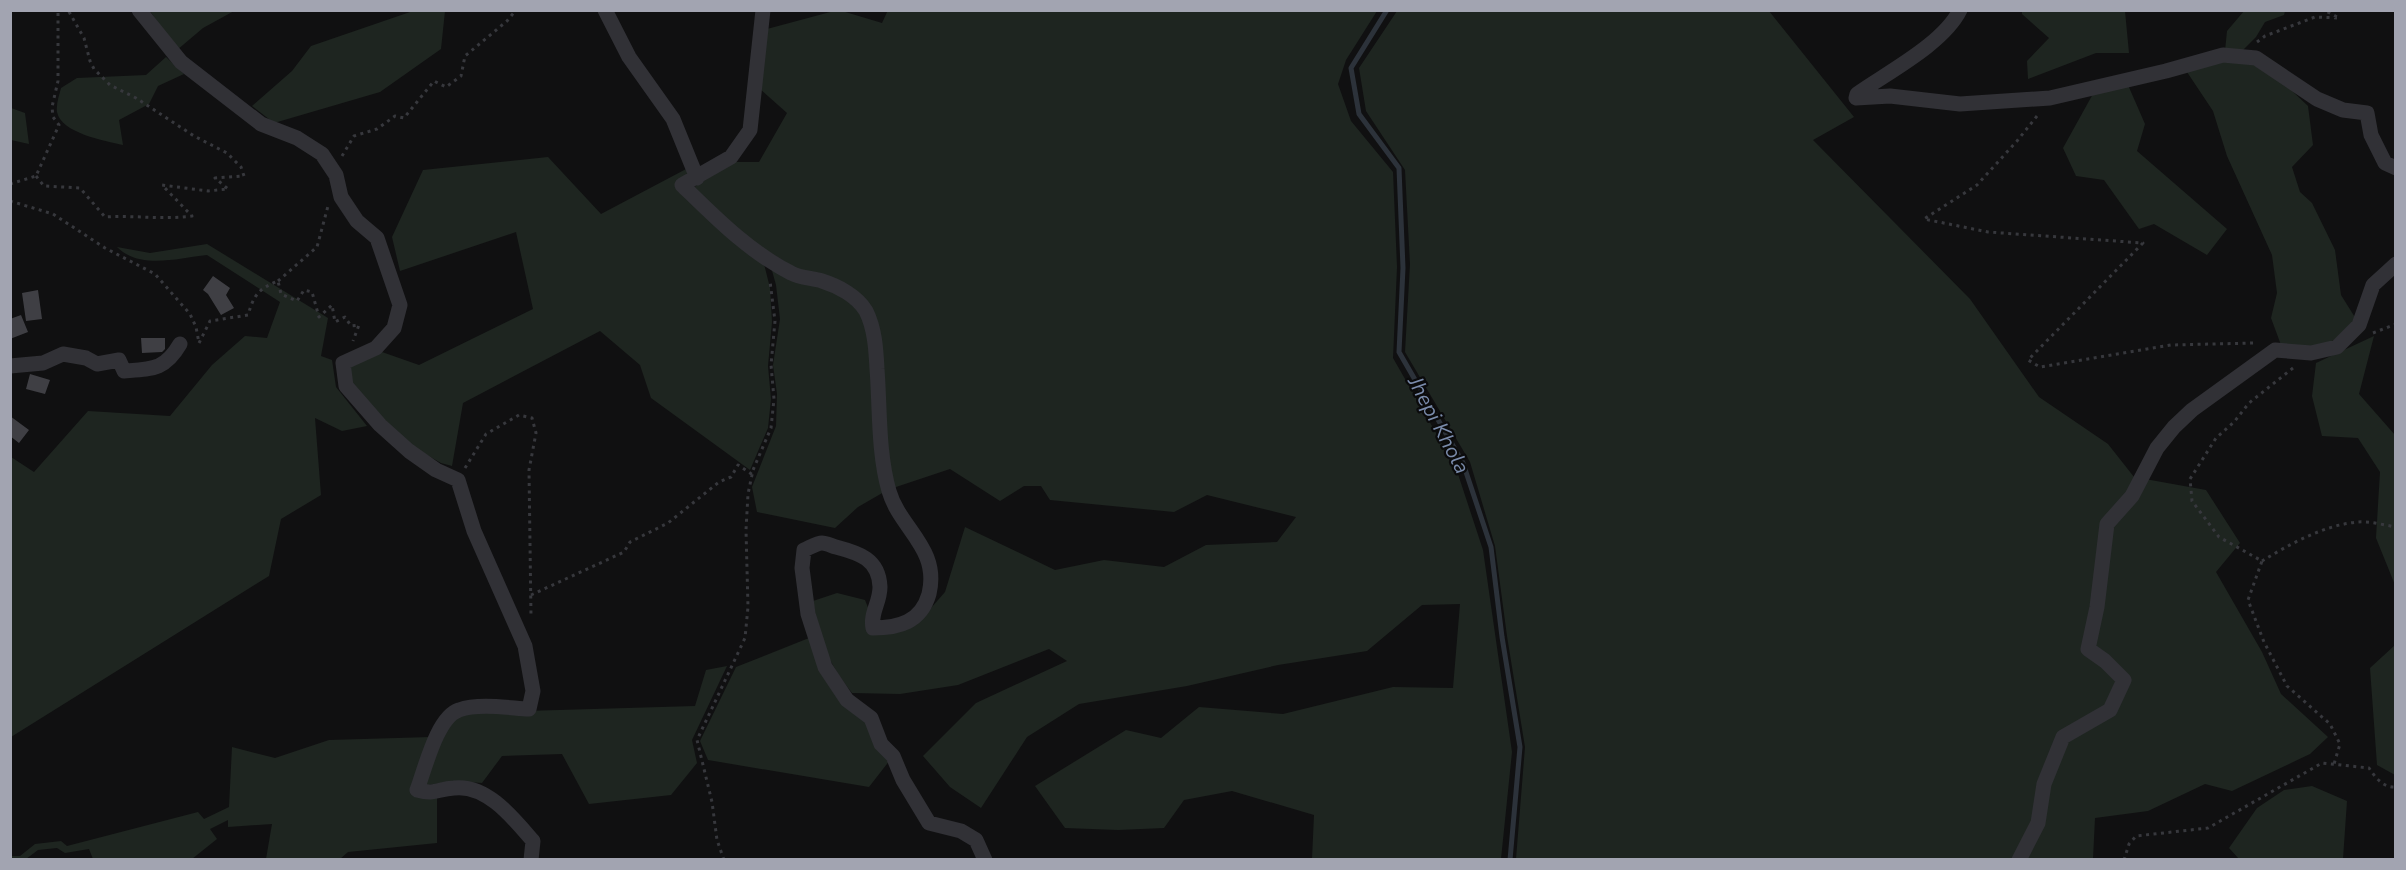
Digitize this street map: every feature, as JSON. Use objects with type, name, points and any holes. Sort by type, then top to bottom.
[{"type":"street","points":[[139,10],[181,62],[261,124],[297,138],[322,154],[332,170],[341,197],[357,221],[377,238],[400,305],[394,328],[376,348],[343,363],[346,386],[380,425],[409,452],[436,470],[458,480],[474,531],[525,646],[533,691],[529,709],[490,707],[459,710],[443,722],[417,790],[432,794],[456,787],[483,794],[510,813],[533,841],[531,860]]},
{"type":"street","points":[[605,10],[629,57],[673,119],[697,178]]},
{"type":"street","points":[[764,10],[750,130],[731,157],[682,185],[736,238],[764,258],[794,275],[823,281],[848,292],[866,310],[875,338],[882,449],[889,492],[898,511],[926,552],[931,575],[929,593],[923,609],[909,623],[894,628],[873,628],[871,618],[878,604],[880,586],[870,559],[855,552],[822,543],[804,550],[802,568],[814,637],[825,668],[847,700],[871,718],[881,744],[892,756],[903,780],[929,823],[961,831],[976,840],[985,860]]},
{"type":"street","points":[[1960,10],[1955,20],[1927,48],[1881,77],[1857,94],[1856,98],[1890,96],[1960,104],[2050,98],[2223,55],[2256,58],[2317,99],[2343,110],[2367,113],[2371,135],[2385,163],[2396,168]]},
{"type":"street","points":[[2019,860],[2038,823],[2044,784],[2063,737],[2110,710],[2124,680],[2105,661],[2088,649],[2097,608],[2107,524],[2132,496],[2157,448],[2192,410],[2275,350],[2311,353],[2337,347],[2359,325],[2373,285],[2396,264]]},
{"type":"street","points":[[10,366],[43,363],[63,354],[86,358],[97,364],[119,360],[124,371],[154,369],[171,360],[180,344]]},
{"type":"path","points":[[10,184],[36,176],[59,125],[53,117],[52,107],[58,81],[58,10]]},
{"type":"path","points":[[36,176],[44,186],[80,188],[105,217],[139,216],[168,219],[192,216],[162,185],[208,191],[228,189],[215,178],[244,176],[241,167],[227,153],[194,136],[136,98],[110,85],[94,69],[84,38],[68,10]]},
{"type":"path","points":[[199,343],[210,321],[248,315],[253,299],[263,288],[278,281],[316,247],[332,170],[344,155],[354,136],[377,129],[395,116],[404,118],[434,81],[446,87],[461,76],[465,56],[507,21],[516,10]]},
{"type":"path","points":[[2243,57],[2248,49],[2265,36],[2315,17],[2339,18],[2324,10]]},
{"type":"path","points":[[2050,98],[2018,141],[1977,185],[1924,219],[1988,232],[2143,243],[2028,360],[2040,367],[2171,345],[2268,343],[2275,350]]},
{"type":"path","points":[[10,201],[53,214],[105,248],[155,274],[190,314],[196,327],[199,343]]},
{"type":"path","points":[[724,860],[717,840],[712,802],[697,740],[745,638],[748,607],[748,494],[753,474],[771,428],[774,399],[771,365],[775,321],[772,287],[764,258]]},
{"type":"path","points":[[278,281],[281,294],[297,301],[304,290],[312,292],[319,317],[332,305],[334,322],[345,317],[351,326],[359,325],[343,363]]},
{"type":"path","points":[[2365,336],[2396,324]]},
{"type":"path","points":[[180,344],[199,343]]},
{"type":"path","points":[[2262,561],[2219,537],[2192,501],[2190,479],[2216,438],[2234,422],[2249,403],[2285,372],[2296,366]]},
{"type":"path","points":[[458,480],[486,434],[519,416],[532,417],[536,433],[529,470],[531,620]]},
{"type":"path","points":[[531,595],[624,552],[630,542],[668,523],[719,482],[731,477],[738,465],[753,474]]},
{"type":"path","points":[[2334,764],[2340,744],[2330,724],[2287,686],[2264,642],[2248,600],[2262,561],[2289,544],[2327,529],[2359,522],[2396,527]]},
{"type":"path","points":[[2124,860],[2129,844],[2136,836],[2208,828],[2322,763],[2369,768],[2376,779],[2391,788],[2396,787]]},
{"type":"shaded area","points":[[888,10],[1377,11],[1346,60],[1338,84],[1351,121],[1393,172],[1397,267],[1393,358],[1456,468],[1483,550],[1512,752],[1501,859],[1312,859],[1314,815],[1232,791],[1184,800],[1164,828],[1118,830],[1065,828],[1035,786],[1126,730],[1161,738],[1199,707],[1283,714],[1393,687],[1453,688],[1460,604],[1422,605],[1367,651],[1278,665],[1187,686],[1079,704],[1027,737],[981,808],[950,787],[923,756],[976,703],[1067,661],[1049,649],[958,685],[900,694],[852,693],[843,681],[825,650],[818,629],[813,601],[837,593],[865,600],[869,610],[868,631],[917,624],[945,592],[965,527],[1055,570],[1104,560],[1164,567],[1206,545],[1277,542],[1296,517],[1207,495],[1174,512],[1050,500],[1041,486],[1024,486],[1000,501],[950,469],[893,488],[869,306],[795,268],[742,235],[694,187],[734,162],[759,162],[787,113],[760,89],[767,29],[834,11],[842,11],[882,23]]},
{"type":"shaded area","points":[[150,11],[234,11],[203,28],[177,50]]},
{"type":"shaded area","points":[[413,11],[445,11],[441,49],[380,92],[274,123],[252,106],[292,71],[311,46]]},
{"type":"shaded area","points":[[1397,11],[1769,11],[1854,117],[1813,140],[1970,299],[2039,397],[2108,444],[2134,477],[2206,490],[2240,543],[2216,572],[2262,652],[2281,694],[2328,737],[2310,754],[2232,791],[2205,784],[2148,811],[2095,818],[2093,859],[1516,859],[1525,747],[1495,546],[1470,462],[1405,352],[1410,264],[1405,170],[1366,111],[1359,68]]},
{"type":"shaded area","points":[[2022,11],[2125,11],[2129,53],[2096,53],[2028,79],[2027,61],[2049,38],[2022,14]]},
{"type":"shaded area","points":[[2244,11],[2285,11],[2284,15],[2265,22],[2256,37],[2239,54],[2225,51],[2227,31]]},
{"type":"shaded area","points":[[166,57],[184,74],[158,86],[149,104],[119,120],[123,145],[75,131],[60,119],[57,109],[61,88],[77,78],[146,75]]},
{"type":"shaded area","points":[[2225,61],[2254,65],[2289,88],[2308,106],[2313,145],[2292,167],[2300,192],[2312,203],[2335,250],[2341,295],[2356,319],[2338,337],[2323,345],[2305,347],[2281,345],[2271,318],[2277,293],[2272,255],[2227,156],[2213,111],[2187,72]]},
{"type":"shaded area","points":[[2128,85],[2145,124],[2137,151],[2227,229],[2207,255],[2154,224],[2139,229],[2104,180],[2076,176],[2063,148],[2094,92]]},
{"type":"shaded area","points":[[11,108],[25,113],[29,144],[11,140]]},
{"type":"shaded area","points":[[548,157],[601,214],[688,168],[692,177],[680,185],[763,260],[770,288],[772,322],[768,366],[771,399],[768,428],[750,470],[651,398],[640,365],[600,331],[463,403],[452,466],[441,463],[411,446],[383,423],[349,381],[347,366],[382,352],[419,365],[533,309],[516,232],[400,271],[392,237],[423,170]]},
{"type":"shaded area","points":[[207,244],[328,318],[321,356],[332,360],[336,387],[367,426],[342,431],[315,418],[321,495],[281,519],[269,576],[11,737],[11,457],[34,472],[88,411],[170,416],[212,365],[245,336],[267,338],[280,302],[207,255],[172,260],[148,260],[126,254],[117,247],[150,253]]},
{"type":"shaded area","points":[[771,267],[846,297],[863,314],[871,338],[884,492],[858,507],[835,528],[757,512],[752,487],[776,426],[777,394],[773,365],[780,319],[776,285]]},
{"type":"shaded area","points":[[2374,336],[2359,394],[2395,435],[2395,585],[2376,538],[2380,472],[2358,438],[2322,436],[2312,396],[2316,363]]},
{"type":"shaded area","points":[[809,638],[867,721],[890,760],[869,787],[708,760],[700,741],[736,667]]},
{"type":"shaded area","points":[[2395,645],[2395,775],[2377,765],[2370,668]]},
{"type":"shaded area","points":[[727,666],[692,740],[697,763],[671,795],[589,804],[562,754],[502,756],[482,783],[455,781],[421,786],[448,724],[462,713],[695,706],[706,670]]},
{"type":"shaded area","points":[[431,737],[414,794],[437,797],[437,843],[348,852],[340,859],[266,859],[272,824],[228,827],[228,820],[210,829],[217,839],[192,859],[93,859],[89,849],[65,853],[57,848],[38,850],[26,859],[11,860],[11,856],[20,856],[35,844],[61,841],[67,846],[198,812],[204,819],[229,807],[232,747],[275,758],[329,740]]},
{"type":"shaded area","points":[[2312,786],[2347,801],[2343,859],[2239,859],[2229,848],[2257,808],[2284,790]]},
{"type":"building","points":[[213,276],[230,288],[226,295],[234,308],[221,315],[203,290]]},
{"type":"building","points":[[38,290],[42,319],[26,321],[22,293]]},
{"type":"building","points":[[21,315],[28,332],[10,339],[10,319]]},
{"type":"building","points":[[141,338],[165,338],[165,349],[162,352],[142,353]]},
{"type":"building","points":[[30,374],[50,380],[45,394],[26,389]]},
{"type":"building","points":[[10,416],[29,430],[19,443],[10,436]]},
{"type":"waterway","name":"Jhepi Khola","points":[[1387,10],[1351,68],[1359,114],[1399,168],[1403,268],[1399,352],[1463,463],[1491,547],[1502,637],[1520,747],[1510,860]]}]
